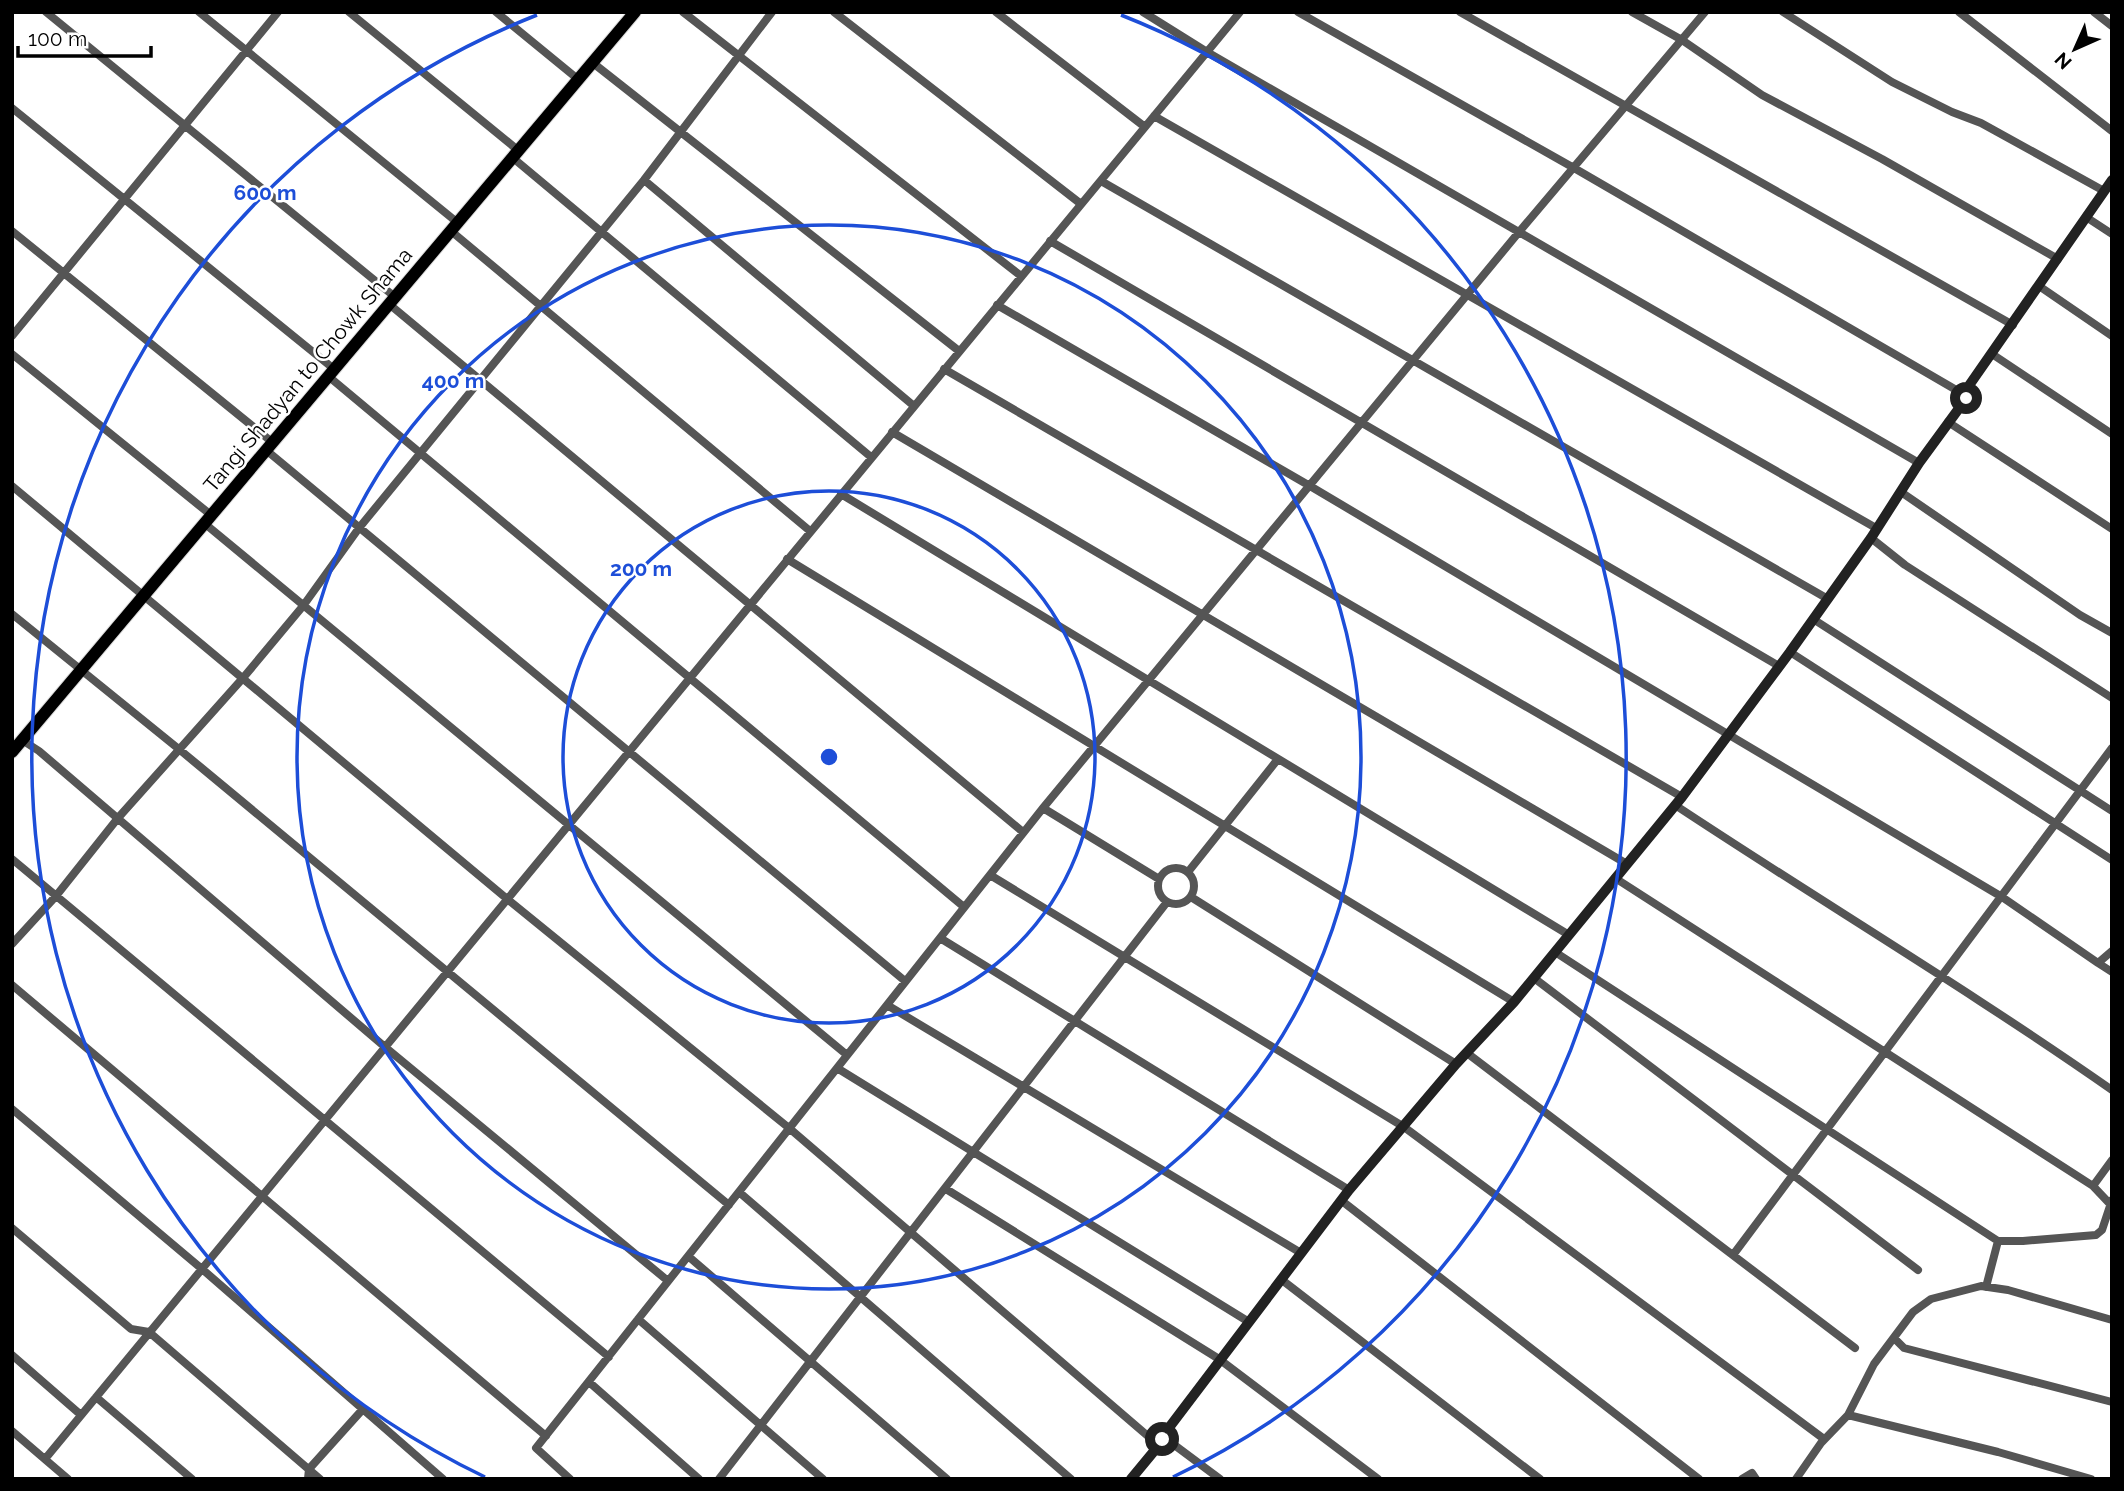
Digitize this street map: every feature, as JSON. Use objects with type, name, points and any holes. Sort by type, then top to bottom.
[{"type":"main road","name":"Tangi Shadyan to Chowk Shama","points":[[16,744],[635,12]]},
{"type":"main road","points":[[1963,389],[1976,394],[1976,401],[1968,408],[1960,407],[1956,401],[1963,389],[1992,354],[2112,180]]},
{"type":"main road","points":[[1168,1429],[1349,1190],[1456,1064],[1514,1002],[1679,801],[1828,599],[1960,407]]},
{"type":"main road","points":[[1158,1427],[1168,1429],[1173,1435],[1173,1444],[1164,1452],[1155,1450],[1149,1442],[1151,1433],[1158,1427]]},
{"type":"main road","points":[[1131,1479],[1155,1450]]},
{"type":"street","points":[[46,12],[392,300],[481,380],[1023,832]]},
{"type":"street","points":[[198,12],[454,227],[540,305],[810,531]]},
{"type":"street","points":[[12,336],[278,12]]},
{"type":"street","points":[[349,12],[516,154],[600,231],[871,457]]},
{"type":"street","points":[[496,12],[579,80]]},
{"type":"street","points":[[683,12],[1021,276]]},
{"type":"street","points":[[12,944],[303,606],[359,528],[643,180],[772,12]]},
{"type":"street","points":[[834,12],[1081,204]]},
{"type":"street","points":[[996,12],[1145,127]]},
{"type":"street","points":[[1143,12],[1207,52],[1919,463]]},
{"type":"street","points":[[46,1459],[506,898],[1240,12]]},
{"type":"street","points":[[1298,12],[1963,389]]},
{"type":"street","points":[[1460,12],[2012,325]]},
{"type":"street","points":[[1632,12],[1682,40],[1762,95],[1882,159],[2058,259]]},
{"type":"street","points":[[570,1479],[536,1448],[1023,832],[1519,232],[1705,12]]},
{"type":"street","points":[[1783,12],[1892,82],[1952,112],[1982,123],[2104,191]]},
{"type":"street","points":[[1959,12],[2112,131]]},
{"type":"street","points":[[2094,12],[2112,26]]},
{"type":"street","points":[[593,63],[959,351]]},
{"type":"street","points":[[12,108],[125,199],[331,372],[420,454],[964,907]]},
{"type":"street","points":[[1154,116],[1874,533],[1905,565],[2112,698]]},
{"type":"street","points":[[643,180],[914,406]]},
{"type":"street","points":[[1101,180],[1828,599]]},
{"type":"street","points":[[2086,217],[2112,234]]},
{"type":"street","points":[[12,231],[269,446],[359,528],[905,981]]},
{"type":"street","points":[[1050,241],[1779,666]]},
{"type":"street","points":[[2039,286],[2112,336]]},
{"type":"street","points":[[997,305],[1310,485],[2002,897],[2112,972]]},
{"type":"street","points":[[12,354],[207,519],[303,606],[847,1055]]},
{"type":"street","points":[[1992,354],[2039,388],[2112,434]]},
{"type":"street","points":[[944,369],[1679,801],[1794,883],[2017,1024],[2112,1090]]},
{"type":"street","points":[[1948,422],[2112,529]]},
{"type":"street","points":[[892,432],[1627,864]]},
{"type":"street","points":[[12,486],[506,898],[789,1128],[1149,1437]]},
{"type":"street","points":[[1900,492],[2080,615],[2112,633]]},
{"type":"street","points":[[841,494],[1569,935]]},
{"type":"street","points":[[787,559],[1514,1002]]},
{"type":"street","points":[[12,614],[729,1205]]},
{"type":"street","points":[[1813,618],[2112,811]]},
{"type":"street","points":[[1790,652],[2112,860]]},
{"type":"street","points":[[16,744],[39,751],[384,1047],[668,1282]]},
{"type":"street","points":[[1733,1255],[2112,748]]},
{"type":"street","points":[[1188,872],[1278,759]]},
{"type":"street","points":[[1043,808],[1159,878]]},
{"type":"street","points":[[12,859],[609,1357]]},
{"type":"street","points":[[1169,869],[1188,872],[1194,884],[1191,897],[1180,904],[1167,902],[1158,892],[1159,878],[1169,869]]},
{"type":"street","points":[[990,875],[1404,1127],[1824,1439]]},
{"type":"street","points":[[1555,952],[1998,1241],[2096,1235],[2102,1230],[2111,1202],[2093,1186],[1615,878]]},
{"type":"street","points":[[1191,897],[1456,1064]]},
{"type":"street","points":[[719,1479],[1167,902]]},
{"type":"street","points":[[940,938],[1349,1190]]},
{"type":"street","points":[[2098,963],[2112,951]]},
{"type":"street","points":[[1534,978],[1918,1270]]},
{"type":"street","points":[[12,985],[546,1436]]},
{"type":"street","points":[[887,1005],[1301,1253]]},
{"type":"street","points":[[1467,1053],[1856,1348]]},
{"type":"street","points":[[837,1068],[1249,1322]]},
{"type":"street","points":[[12,1109],[202,1269],[443,1479]]},
{"type":"street","points":[[2093,1186],[2112,1160]]},
{"type":"street","points":[[946,1189],[1219,1359],[1378,1479]]},
{"type":"street","points":[[739,1192],[1071,1479]]},
{"type":"street","points":[[1342,1201],[1699,1479]]},
{"type":"street","points":[[12,1228],[131,1329],[149,1332],[320,1479]]},
{"type":"street","points":[[2102,1230],[2112,1232]]},
{"type":"street","points":[[1986,1287],[1998,1241]]},
{"type":"street","points":[[688,1256],[947,1479]]},
{"type":"street","points":[[1282,1280],[1540,1479]]},
{"type":"street","points":[[1796,1479],[1824,1439],[1848,1415],[1874,1364],[1913,1312],[1931,1298],[1986,1287],[2008,1290],[2112,1320]]},
{"type":"street","points":[[638,1319],[823,1479]]},
{"type":"street","points":[[1894,1338],[1904,1348],[2112,1402]]},
{"type":"street","points":[[12,1355],[80,1415]]},
{"type":"street","points":[[589,1382],[699,1479]]},
{"type":"street","points":[[96,1397],[192,1479]]},
{"type":"street","points":[[308,1479],[309,1469],[363,1409]]},
{"type":"street","points":[[1848,1415],[1998,1452],[2091,1479]]},
{"type":"street","points":[[12,1431],[68,1479]]},
{"type":"street","points":[[1173,1444],[1220,1479]]},
{"type":"street","points":[[1742,1479],[1752,1473],[1756,1479]]}]
